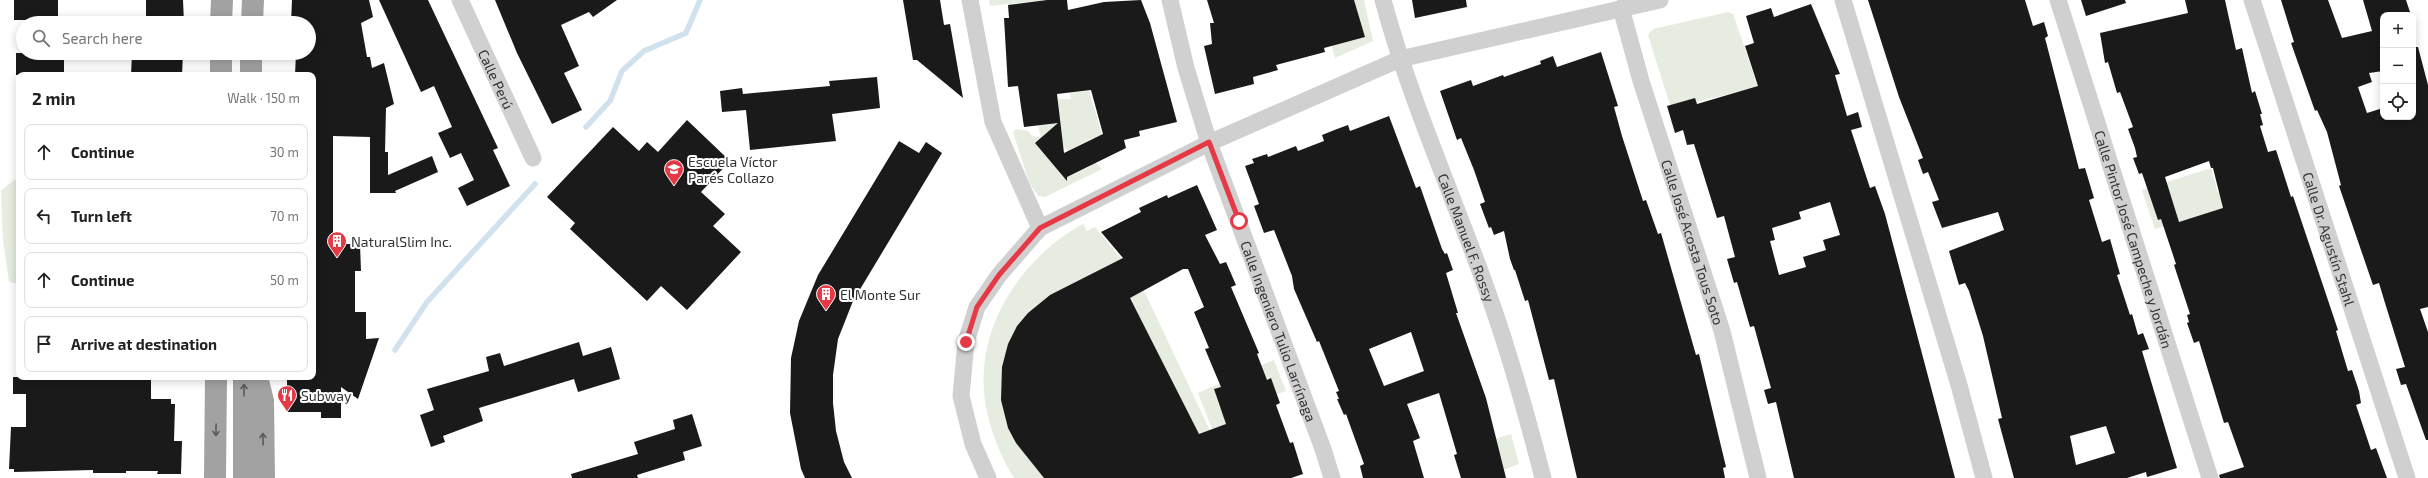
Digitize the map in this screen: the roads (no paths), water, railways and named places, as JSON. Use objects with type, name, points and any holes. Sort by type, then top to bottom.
[{"type":"highway","points":[[221,16],[222,0]]},
{"type":"highway","points":[[252,16],[253,0]]},
{"type":"highway","points":[[221,60],[221,72]]},
{"type":"highway","points":[[251,60],[251,72]]},
{"type":"highway","points":[[215,478],[216,380]]},
{"type":"highway","points":[[244,380],[244,478]]},
{"type":"highway","points":[[258,380],[263,402],[264,478]]},
{"type":"street","name":"Calle Perú","points":[[460,0],[533,158]]},
{"type":"street","points":[[970,0],[993,122],[1040,228]]},
{"type":"street","name":"Calle Ingeniero Tulio Larrínaga","points":[[1170,0],[1186,68],[1209,142],[1323,449],[1332,478]]},
{"type":"street","name":"Calle Manuel F. Rossy","points":[[1383,0],[1400,59],[1488,294],[1520,389],[1543,478]]},
{"type":"street","points":[[988,478],[973,444],[961,396],[966,342],[977,307],[999,275],[1040,228],[1209,142],[1400,59],[1614,6],[1660,0]]},
{"type":"street","points":[[1843,0],[1959,384],[1984,478]]},
{"type":"street","name":"Calle Pintor José Campeche y Jordán","points":[[2058,0],[2210,478]]},
{"type":"street","name":"Calle Dr. Agustín Stahl","points":[[2252,0],[2407,478]]},
{"type":"street","name":"Calle José Acosta Tous Soto","points":[[1614,6],[1641,81],[1722,331],[1758,478]]},
{"type":"waterway","points":[[586,127],[610,101],[622,71],[644,51],[686,33],[700,0]]},
{"type":"waterway","points":[[395,350],[427,302],[535,184]]},
{"type":"place","name":"Escuela Víctor Parés Collazo","points":[[674,186]]},
{"type":"place","name":"NaturalSlim Inc.","points":[[337,258]]},
{"type":"place","name":"El Monte Sur","points":[[826,311]]},
{"type":"place","name":"Subway","points":[[287,412]]}]
